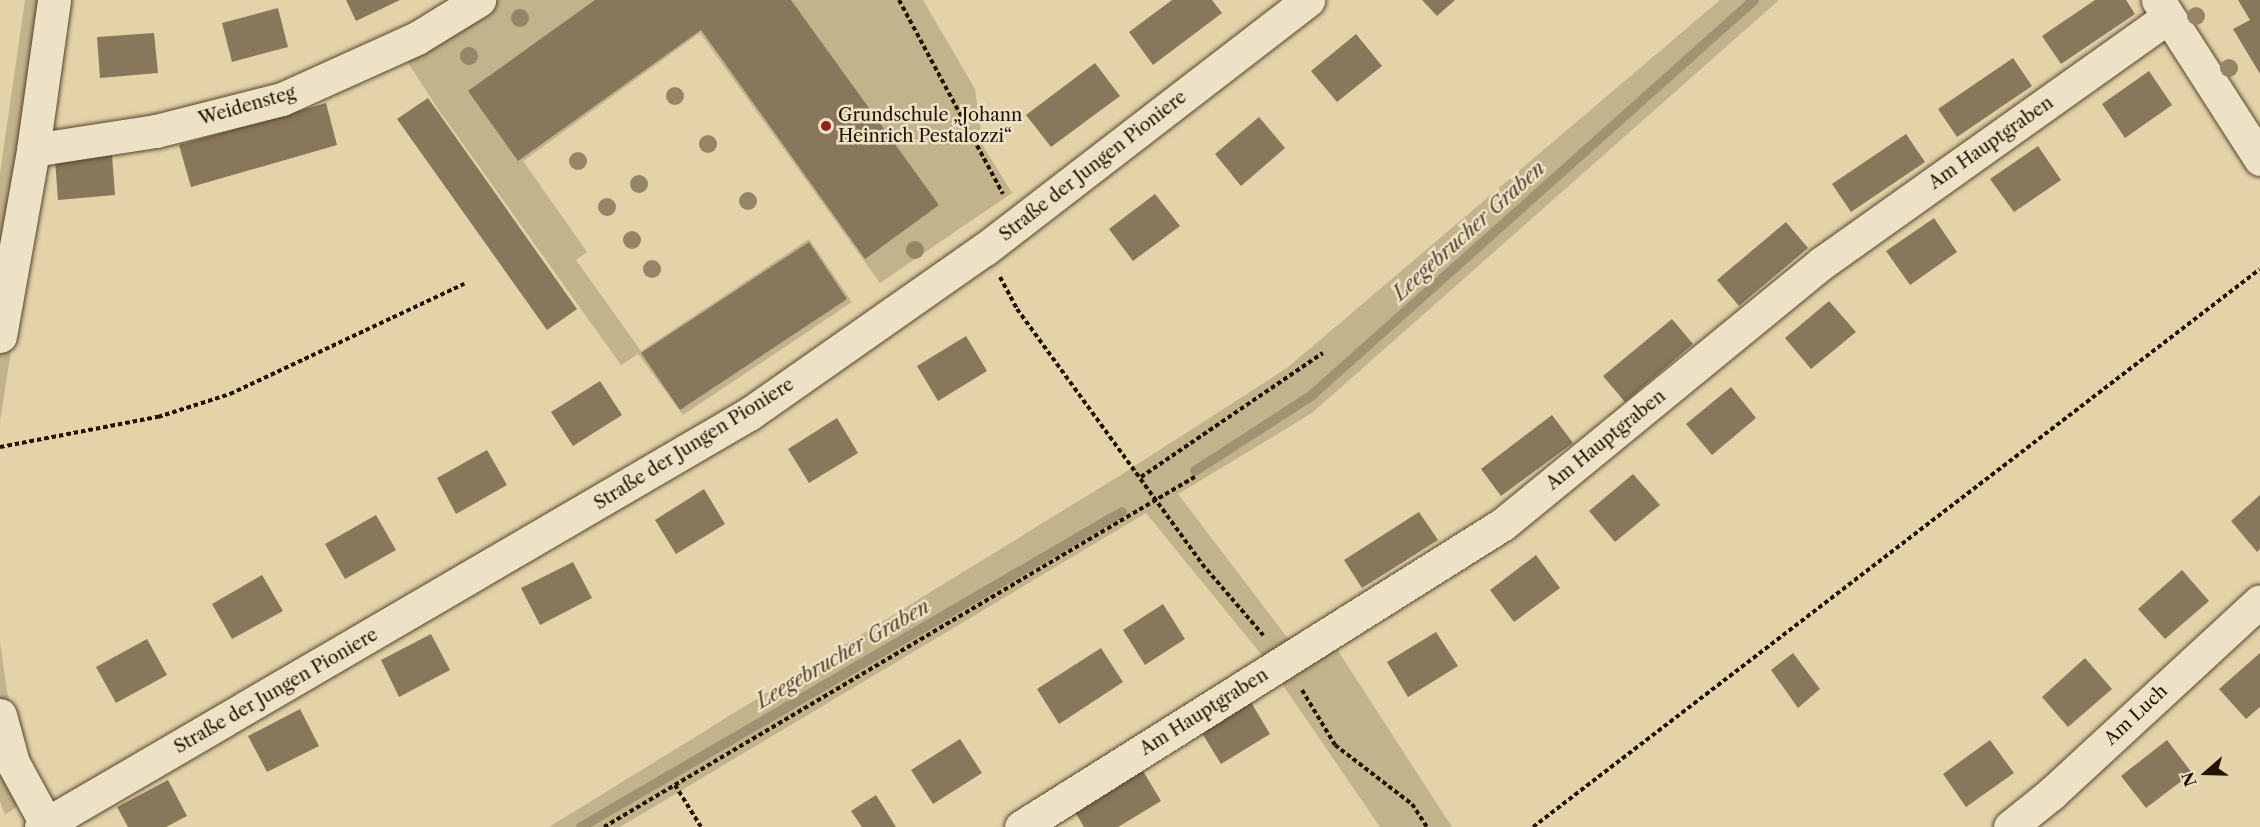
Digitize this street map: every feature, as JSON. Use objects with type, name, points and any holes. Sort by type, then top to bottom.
[{"type":"street","points":[[0,336],[33,150],[54,0]]},
{"type":"street","name":"Weidensteg","points":[[33,150],[156,131],[282,99],[417,38],[479,0]]},
{"type":"street","name":"Straße der Jungen Pioniere","points":[[45,826],[749,414],[985,249],[1308,0]]},
{"type":"street","points":[[2163,9],[2260,159]]},
{"type":"street","name":"Am Hauptgraben","points":[[1021,827],[1503,524],[1822,263],[2163,9]]},
{"type":"street","name":"Am Luch","points":[[2010,827],[2051,794],[2260,601]]},
{"type":"street","points":[[0,715],[13,764],[45,826]]},
{"type":"path","points":[[899,0],[1018,224]]},
{"type":"path","points":[[985,249],[1017,309],[1202,564],[1285,661],[1335,745],[1412,804],[1427,827]]},
{"type":"path","points":[[1533,827],[2260,269]]},
{"type":"path","points":[[0,447],[158,417],[230,394],[464,284]]},
{"type":"path","points":[[1141,477],[1323,353]]},
{"type":"path","points":[[604,827],[1197,476]]},
{"type":"path","points":[[675,785],[701,827]]},
{"type":"shaded area","points":[[25,0],[66,0],[0,421],[0,173]]},
{"type":"shaded area","points":[[454,0],[923,0],[975,89],[983,146],[1012,193],[880,283],[700,33],[523,161],[587,252],[576,260],[641,351],[809,239],[852,302],[683,415],[638,354],[621,365],[438,109],[390,35]]},
{"type":"shaded area","points":[[1720,0],[1779,0],[1312,413],[1178,494],[1290,641],[1320,623],[1452,827],[1380,827],[1265,659],[1146,513],[620,827],[549,827],[1119,476],[1287,368]]},
{"type":"shaded area","points":[[0,642],[7,691],[19,742],[40,790],[5,815],[0,801]]},
{"type":"building","points":[[346,0],[400,0],[356,21]]},
{"type":"building","name":"Grundschule „Johann Heinrich Pestalozzi“","points":[[595,0],[791,0],[939,205],[865,259],[701,30],[518,161],[468,91]]},
{"type":"building","points":[[1172,0],[1212,0],[1222,13],[1153,65],[1129,32]]},
{"type":"building","points":[[1422,0],[1455,0],[1437,16]]},
{"type":"building","points":[[2095,0],[2126,0],[2135,14],[2061,64],[2042,36]]},
{"type":"building","points":[[2238,0],[2260,0],[2260,74],[2233,29],[2250,20]]},
{"type":"building","points":[[278,8],[288,47],[232,62],[222,23]]},
{"type":"building","points":[[154,33],[158,73],[100,78],[97,37]]},
{"type":"building","points":[[1356,34],[1382,66],[1337,102],[1311,71]]},
{"type":"building","points":[[2013,58],[2032,86],[1957,137],[1938,109]]},
{"type":"building","points":[[1095,63],[1120,96],[1051,147],[1026,115]]},
{"type":"building","points":[[2149,71],[2172,105],[2125,138],[2102,104]]},
{"type":"building","points":[[428,98],[577,309],[547,330],[397,119]]},
{"type":"building","points":[[326,103],[337,145],[191,187],[179,145]]},
{"type":"building","points":[[1259,117],[1285,148],[1241,186],[1215,154]]},
{"type":"building","points":[[1906,134],[1925,162],[1851,212],[1832,184]]},
{"type":"building","points":[[2038,146],[2061,180],[2014,212],[1990,179]]},
{"type":"building","points":[[112,155],[115,195],[58,200],[55,159]]},
{"type":"building","points":[[1155,194],[1180,226],[1133,261],[1109,229]]},
{"type":"building","points":[[1934,218],[1957,252],[1910,285],[1886,251]]},
{"type":"building","points":[[1786,222],[1808,248],[1739,306],[1717,280]]},
{"type":"building","points":[[809,242],[847,299],[680,410],[641,353]]},
{"type":"building","points":[[1829,301],[1856,332],[1811,369],[1785,338]]},
{"type":"building","points":[[1672,319],[1693,344],[1625,402],[1603,376]]},
{"type":"building","points":[[966,336],[987,371],[938,401],[917,366]]},
{"type":"building","points":[[600,381],[622,415],[573,446],[551,412]]},
{"type":"building","points":[[1731,387],[1756,418],[1712,455],[1686,424]]},
{"type":"building","points":[[1552,415],[1573,443],[1501,496],[1481,469]]},
{"type":"building","points":[[837,418],[858,453],[809,483],[788,449]]},
{"type":"building","points":[[487,450],[507,485],[456,514],[437,478]]},
{"type":"building","points":[[1633,474],[1660,505],[1615,542],[1589,511]]},
{"type":"building","points":[[704,489],[725,524],[676,554],[655,520]]},
{"type":"building","points":[[2260,495],[2260,549],[2257,552],[2231,521]]},
{"type":"building","points":[[1419,512],[1438,540],[1362,588],[1344,560]]},
{"type":"building","points":[[376,515],[396,550],[345,579],[325,544]]},
{"type":"building","points":[[1536,555],[1560,588],[1514,622],[1490,590]]},
{"type":"building","points":[[573,562],[592,598],[540,625],[521,588]]},
{"type":"building","points":[[2182,570],[2209,601],[2165,639],[2138,609]]},
{"type":"building","points":[[262,575],[283,611],[232,639],[212,604]]},
{"type":"building","points":[[1163,604],[1185,639],[1145,665],[1123,630]]},
{"type":"building","points":[[1436,632],[1458,666],[1408,697],[1387,662]]},
{"type":"building","points":[[431,634],[450,670],[399,697],[381,660]]},
{"type":"building","points":[[147,639],[167,675],[116,703],[96,667]]},
{"type":"building","points":[[1101,648],[1123,682],[1059,724],[1037,689]]},
{"type":"building","points":[[1793,653],[1820,689],[1798,708],[1771,670]]},
{"type":"building","points":[[2260,653],[2260,707],[2246,719],[2219,689]]},
{"type":"building","points":[[2085,658],[2112,689],[2068,727],[2042,697]]},
{"type":"building","points":[[1249,699],[1270,734],[1221,764],[1200,730]]},
{"type":"building","points":[[300,709],[319,746],[267,772],[248,736]]},
{"type":"building","points":[[960,739],[982,773],[933,804],[911,770]]},
{"type":"building","points":[[1990,740],[2014,773],[1966,807],[1943,774]]},
{"type":"building","points":[[2167,740],[2192,773],[2146,808],[2121,776]]},
{"type":"building","points":[[1140,766],[1161,801],[1118,827],[1084,827],[1072,807]]},
{"type":"building","points":[[168,780],[187,816],[166,827],[128,827],[117,807]]},
{"type":"building","points":[[876,795],[896,827],[862,827],[851,811]]},
{"type":"waterway","name":"Leegebrucher Graben","points":[[1195,471],[1311,396],[1754,0]]},
{"type":"waterway","name":"Leegebrucher Graben","points":[[581,827],[1122,512]]},
{"type":"place","name":"Grundschule „Johann Heinrich Pestalozzi“","points":[[826,126]]}]
